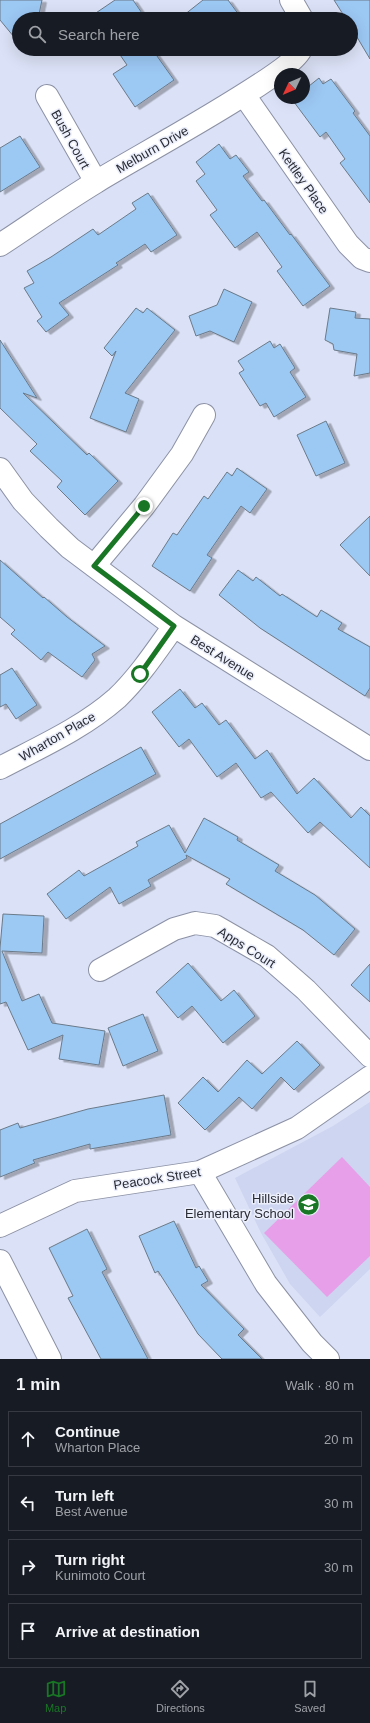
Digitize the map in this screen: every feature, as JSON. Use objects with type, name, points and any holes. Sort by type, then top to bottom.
[{"type":"street","points":[[291,0],[298,12]]},
{"type":"street","name":"Melburn Drive","points":[[0,245],[96,182],[244,95],[289,64],[296,56]]},
{"type":"street","name":"Kettley Place","points":[[244,95],[348,244],[362,258],[370,260]]},
{"type":"street","name":"Bush Court","points":[[47,96],[96,182]]},
{"type":"street","points":[[94,566],[144,506],[182,454],[204,415]]},
{"type":"street","name":"Best Avenue","points":[[0,469],[23,501],[70,548],[174,626],[370,749]]},
{"type":"street","name":"Wharton Place","points":[[0,768],[88,721],[117,698],[140,674],[174,626]]},
{"type":"street","name":"Apps Court","points":[[100,970],[174,929],[195,923],[215,926],[267,956],[306,990],[370,1056]]},
{"type":"street","name":"Peacock Street","points":[[0,1226],[75,1191],[200,1172],[297,1128],[370,1077]]},
{"type":"street","points":[[200,1172],[266,1284],[312,1342],[328,1359]]},
{"type":"street","points":[[0,1261],[50,1359]]},
{"type":"shaded area","name":"Hillside Elementary School","points":[[370,1102],[370,1269],[320,1317],[290,1284],[261,1233],[235,1178],[333,1126]]},
{"type":"shaded area","points":[[342,1157],[370,1187],[370,1256],[327,1297],[264,1233]]},
{"type":"building","points":[[0,0],[42,0],[39,12],[12,12],[12,35],[0,20]]},
{"type":"building","points":[[115,0],[133,0],[141,12],[97,12]]},
{"type":"building","points":[[203,0],[228,0],[237,12],[188,12]]},
{"type":"building","points":[[334,0],[370,0],[370,59],[358,39],[358,12],[342,12]]},
{"type":"building","points":[[121,56],[157,56],[174,80],[135,107],[113,74],[127,65]]},
{"type":"building","points":[[319,78],[323,84],[331,79],[355,111],[353,113],[370,136],[370,203],[340,163],[345,159],[326,132],[320,137],[295,104],[310,104],[310,85]]},
{"type":"building","points":[[20,136],[40,167],[0,192],[0,148]]},
{"type":"building","points":[[219,144],[230,159],[236,155],[249,172],[243,176],[262,201],[264,200],[290,235],[291,234],[330,286],[303,306],[277,271],[282,267],[257,232],[235,248],[210,215],[217,210],[196,181],[205,174],[196,162]]},
{"type":"building","points":[[148,193],[177,235],[151,252],[145,244],[116,263],[118,265],[59,303],[69,315],[46,332],[37,321],[42,317],[24,288],[34,283],[27,271],[93,229],[98,235],[136,209],[132,203]]},
{"type":"building","points":[[224,289],[252,302],[234,342],[210,331],[196,336],[189,316],[217,305]]},
{"type":"building","points":[[136,308],[143,313],[147,308],[175,330],[125,393],[139,399],[126,432],[90,418],[116,351],[112,356],[104,348]]},
{"type":"building","points":[[330,308],[356,312],[355,318],[370,319],[370,373],[354,376],[357,354],[334,350],[333,344],[325,340]]},
{"type":"building","points":[[0,340],[37,398],[23,393],[87,455],[89,453],[118,481],[85,515],[57,487],[62,481],[30,451],[37,444],[0,408]]},
{"type":"building","points":[[270,341],[274,348],[280,344],[295,368],[290,372],[306,397],[274,417],[266,403],[260,406],[239,373],[244,370],[238,361]]},
{"type":"building","points":[[326,421],[345,463],[316,476],[297,435]]},
{"type":"building","points":[[237,468],[267,489],[250,513],[241,506],[207,555],[212,558],[190,591],[152,566],[173,533],[177,535],[204,496],[208,499],[227,472],[232,476]]},
{"type":"building","points":[[370,516],[370,576],[340,545]]},
{"type":"building","points":[[0,560],[43,598],[44,597],[105,646],[92,654],[95,660],[82,677],[48,652],[41,660],[11,634],[15,630],[0,617]]},
{"type":"building","points":[[238,570],[253,581],[256,577],[280,596],[282,594],[317,617],[321,610],[342,623],[338,629],[370,647],[370,688],[365,696],[260,628],[219,595]]},
{"type":"building","points":[[12,668],[37,705],[16,719],[6,704],[0,707],[0,675]]},
{"type":"building","points":[[180,689],[195,708],[202,703],[219,725],[226,720],[255,759],[267,750],[297,794],[314,778],[351,818],[361,807],[370,816],[370,868],[320,822],[308,833],[271,792],[261,798],[236,763],[217,777],[189,739],[179,747],[152,712]]},
{"type":"building","points":[[141,747],[156,774],[0,859],[0,824]]},
{"type":"building","points":[[204,818],[238,837],[237,840],[279,865],[275,871],[315,895],[355,929],[334,955],[303,930],[226,884],[230,879],[186,855],[187,858],[148,880],[151,886],[119,904],[110,887],[66,919],[47,894],[79,870],[84,876],[138,846],[136,842],[169,825],[185,853]]},
{"type":"building","points":[[3,914],[44,916],[42,953],[2,951],[22,1001],[39,994],[52,1023],[105,1031],[99,1065],[59,1059],[63,1035],[28,1050],[6,1002],[0,1004],[0,948]]},
{"type":"building","points":[[188,963],[221,1001],[234,990],[255,1016],[223,1043],[192,1006],[178,1018],[156,992]]},
{"type":"building","points":[[370,964],[370,1002],[351,985]]},
{"type":"building","points":[[143,1014],[158,1051],[123,1066],[108,1028]]},
{"type":"building","points":[[297,1041],[320,1065],[294,1090],[281,1077],[252,1109],[239,1097],[205,1130],[178,1103],[203,1077],[218,1092],[247,1060],[262,1074]]},
{"type":"building","points":[[164,1095],[171,1135],[90,1149],[90,1144],[33,1160],[35,1163],[0,1177],[0,1130],[18,1123],[20,1128],[88,1109]]},
{"type":"building","points":[[174,1221],[196,1268],[199,1266],[208,1281],[201,1285],[244,1329],[238,1335],[262,1359],[222,1359],[198,1334],[158,1271],[155,1273],[139,1236]]},
{"type":"building","points":[[87,1229],[107,1269],[102,1272],[148,1359],[101,1359],[68,1298],[73,1296],[49,1248]]},
{"type":"place","name":"Hillside Elementary School","points":[[309,1205]]},
{"type":"route","points":[[140,674],[174,626],[94,566],[144,506]]}]
